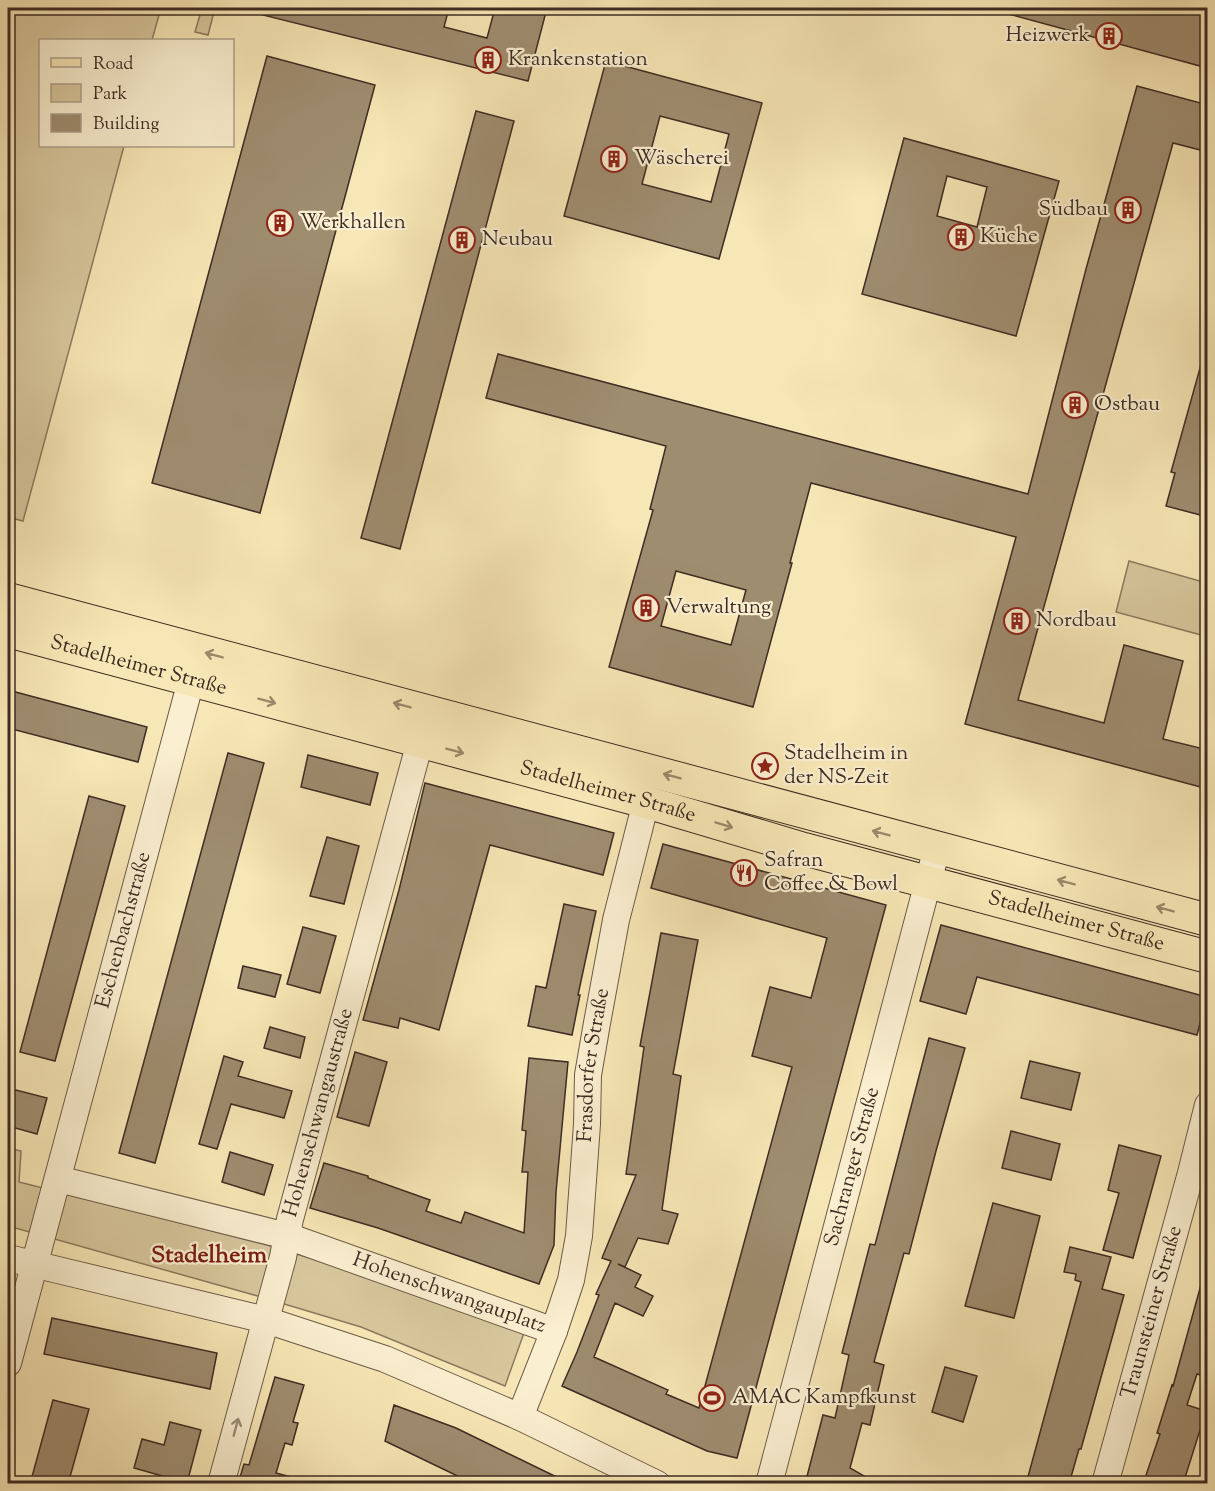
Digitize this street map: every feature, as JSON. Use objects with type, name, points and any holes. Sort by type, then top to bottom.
[{"type":"main road","name":"Stadelheimer Straße","points":[[8,599],[1208,920]]},
{"type":"main road","name":"Stadelheimer Straße","points":[[8,631],[646,802],[928,883],[1208,957]]},
{"type":"street","name":"Eschenbachstraße","points":[[58,1179],[191,681]]},
{"type":"street","name":"Hohenschwangaustraße","points":[[221,1484],[266,1320],[293,1208],[420,742]]},
{"type":"street","name":"Frasdorfer Straße","points":[[554,1331],[571,1280],[579,1236],[588,1075],[597,1023],[616,920],[646,802]]},
{"type":"street","name":"Sachranger Straße","points":[[769,1484],[937,848]]},
{"type":"street","name":"Traunsteiner Straße","points":[[1105,1484],[1199,1175],[1208,1105]]},
{"type":"street","name":"Hohenschwangauplatz","points":[[58,1179],[287,1236],[554,1331],[520,1417]]},
{"type":"street","points":[[8,1363],[58,1179]]},
{"type":"street","points":[[8,1258],[266,1320],[385,1359],[520,1417],[657,1484]]},
{"type":"green space","points":[[8,8],[161,8],[152,39],[39,39],[39,147],[124,147],[23,521],[15,519],[11,534],[8,533]]},
{"type":"green space","points":[[202,8],[215,8],[208,35],[195,32]]},
{"type":"green space","points":[[1129,561],[1207,583],[1208,627],[1205,636],[1116,612]]},
{"type":"green space","points":[[8,1148],[21,1151],[19,1182],[267,1245],[359,1273],[524,1333],[505,1386],[361,1327],[8,1226]]},
{"type":"building","name":"Krankenstation","points":[[260,8],[449,8],[444,27],[487,38],[495,8],[547,8],[528,81],[259,14]]},
{"type":"building","points":[[1006,8],[1208,8],[1208,38],[1200,66],[1005,13]]},
{"type":"building","name":"Werkhallen","points":[[267,56],[375,85],[260,513],[152,483]]},
{"type":"building","name":"Wäscherei","points":[[606,61],[762,103],[719,259],[564,216]],"holes":[[[660,116],[729,134],[711,202],[642,184]]]},
{"type":"building","points":[[1137,86],[1208,105],[1208,152],[1173,143],[1018,700],[1104,723],[1124,645],[1183,661],[1163,739],[1208,750],[1208,789],[965,724],[1016,537],[811,483],[753,707],[609,667],[653,510],[650,509],[666,446],[486,398],[498,354],[1028,494],[1086,269]],"holes":[[[676,571],[746,590],[731,645],[661,626]]]},
{"type":"building","name":"Neubau","points":[[476,111],[514,121],[400,549],[361,538]]},
{"type":"building","name":"Küche","points":[[904,138],[1059,181],[1016,336],[862,294]],"holes":[[[947,176],[987,187],[977,227],[937,216]]]},
{"type":"building","points":[[1202,361],[1208,362],[1208,517],[1166,506],[1175,473],[1171,472]]},
{"type":"building","points":[[8,690],[147,727],[138,762],[8,728]]},
{"type":"building","points":[[228,753],[264,763],[155,1163],[119,1153]]},
{"type":"building","points":[[308,755],[378,773],[370,805],[301,787]]},
{"type":"building","points":[[425,783],[614,833],[603,875],[490,845],[439,1030],[400,1018],[398,1028],[363,1020],[399,890]]},
{"type":"building","points":[[89,796],[125,806],[55,1061],[20,1052]]},
{"type":"building","points":[[327,837],[359,846],[344,904],[310,896]]},
{"type":"building","points":[[663,844],[886,905],[737,1458],[707,1451],[562,1386],[599,1295],[596,1294],[611,1261],[602,1258],[636,1175],[626,1174],[644,1047],[640,1046],[661,933],[698,940],[673,1074],[681,1076],[662,1210],[678,1214],[668,1244],[638,1238],[625,1267],[618,1264],[641,1275],[635,1287],[653,1296],[643,1316],[615,1303],[594,1357],[668,1390],[666,1394],[699,1408],[792,1067],[752,1056],[770,987],[811,998],[827,938],[651,888]]},
{"type":"building","points":[[564,904],[596,911],[572,1035],[528,1026],[536,986],[546,988]]},
{"type":"building","points":[[941,925],[1207,997],[1197,1035],[977,977],[966,1014],[920,1001]]},
{"type":"building","points":[[303,927],[336,936],[320,993],[287,984]]},
{"type":"building","points":[[243,966],[281,975],[275,997],[238,988]]},
{"type":"building","points":[[270,1027],[305,1037],[300,1058],[264,1048]]},
{"type":"building","points":[[929,1038],[965,1048],[909,1254],[904,1253],[874,1362],[884,1365],[870,1425],[862,1423],[850,1468],[878,1484],[805,1484],[823,1415],[835,1418],[849,1355],[842,1353],[870,1244],[875,1245]]},
{"type":"building","points":[[355,1052],[387,1062],[369,1126],[337,1117]]},
{"type":"building","points":[[224,1056],[243,1062],[238,1076],[292,1091],[284,1118],[231,1104],[217,1149],[199,1144]]},
{"type":"building","points":[[529,1058],[568,1062],[556,1192],[554,1245],[539,1284],[378,1228],[310,1208],[324,1163],[368,1176],[368,1178],[430,1200],[426,1211],[461,1223],[465,1212],[524,1233],[528,1172],[522,1172],[526,1131],[522,1130]]},
{"type":"building","points":[[1030,1061],[1080,1073],[1071,1110],[1021,1098]]},
{"type":"building","points":[[8,1088],[47,1098],[37,1134],[8,1126]]},
{"type":"building","points":[[1011,1131],[1060,1144],[1051,1180],[1002,1168]]},
{"type":"building","points":[[1119,1145],[1161,1156],[1133,1258],[1103,1250],[1119,1193],[1108,1190]]},
{"type":"building","points":[[230,1152],[273,1165],[264,1195],[222,1182]]},
{"type":"building","points":[[993,1203],[1040,1216],[1014,1318],[965,1306]]},
{"type":"building","points":[[1070,1247],[1111,1257],[1102,1289],[1124,1295],[1069,1484],[1026,1484],[1081,1282],[1075,1280],[1076,1274],[1064,1272]]},
{"type":"building","points":[[1202,1281],[1208,1282],[1208,1377],[1197,1374],[1187,1405],[1206,1411],[1183,1484],[1143,1484],[1160,1434],[1157,1433],[1173,1386]]},
{"type":"building","points":[[52,1318],[217,1353],[210,1389],[44,1354]]},
{"type":"building","points":[[945,1367],[977,1376],[963,1422],[932,1412]]},
{"type":"building","points":[[275,1377],[304,1385],[293,1422],[298,1423],[292,1445],[285,1443],[276,1473],[295,1478],[294,1484],[238,1484],[244,1464],[249,1465]]},
{"type":"building","points":[[53,1400],[89,1409],[68,1484],[30,1484]]},
{"type":"building","points":[[394,1405],[456,1428],[571,1484],[474,1484],[385,1441]]},
{"type":"building","points":[[170,1422],[201,1430],[187,1483],[134,1468],[142,1439],[164,1445]]},
{"type":"place","name":"Heizwerk","points":[[1109,36]]},
{"type":"place","name":"Krankenstation","points":[[488,60]]},
{"type":"place","name":"Wäscherei","points":[[614,159]]},
{"type":"place","name":"Südbau","points":[[1128,210]]},
{"type":"place","name":"Werkhallen","points":[[280,223]]},
{"type":"place","name":"Küche","points":[[961,237]]},
{"type":"place","name":"Neubau","points":[[462,240]]},
{"type":"place","name":"Ostbau","points":[[1075,405]]},
{"type":"place","name":"Verwaltung","points":[[646,608]]},
{"type":"place","name":"Nordbau","points":[[1017,621]]},
{"type":"place","name":"Stadelheim in der NS-Zeit","points":[[765,766]]},
{"type":"place","name":"Safran Coffee & Bowl","points":[[744,873]]},
{"type":"place","name":"AMAC Kampfkunst","points":[[712,1398]]},
{"type":"district","name":"Stadelheim","points":[[209,1256]]}]
